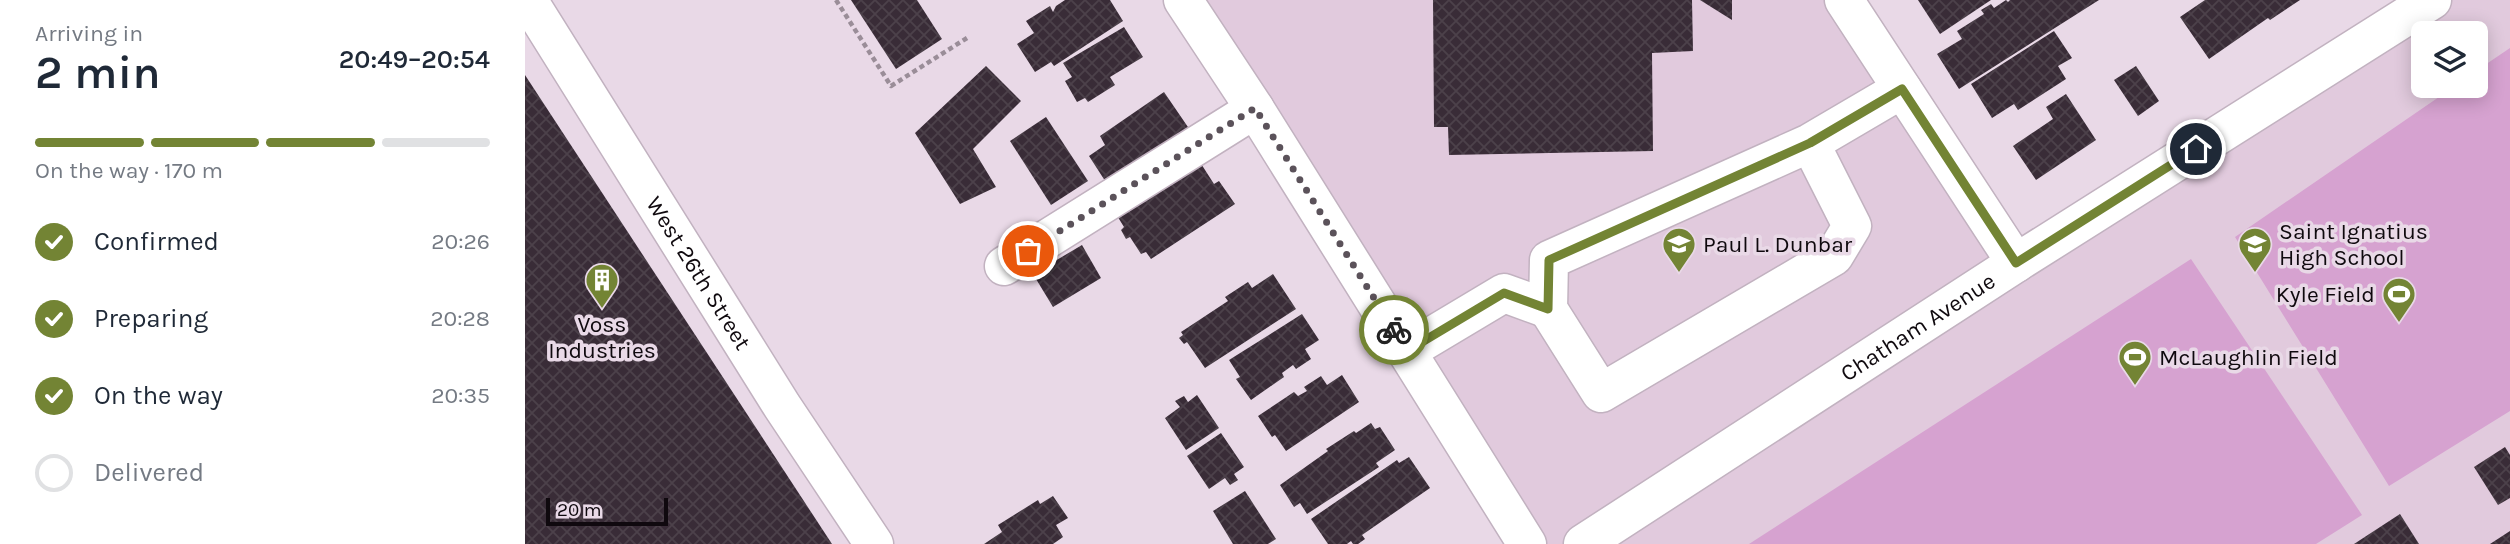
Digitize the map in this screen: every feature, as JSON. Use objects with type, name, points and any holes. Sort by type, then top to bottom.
[{"type":"street","name":"West 26th Street","points":[[528,0],[782,406],[874,544]]},
{"type":"street","points":[[1183,0],[1255,108],[1527,544]]},
{"type":"street","points":[[1844,0],[2016,263]]},
{"type":"street","name":"Chatham Avenue","points":[[1583,544],[2016,263],[2431,0]]},
{"type":"street","points":[[1810,143],[1852,226],[1834,256],[1601,393],[1548,309],[1549,260],[1810,143],[1902,89]]},
{"type":"street","points":[[1005,266],[1255,108]]},
{"type":"street","points":[[1407,351],[1504,293],[1548,309]]},
{"type":"path","points":[[836,0],[891,86],[967,37]]},
{"type":"shaded area","points":[[1183,0],[1844,0],[2016,263],[2432,0],[2510,0],[2510,544],[1527,544]]},
{"type":"shaded area","name":"Kyle Field","points":[[2510,48],[2510,411],[2389,486],[2235,237],[2438,98],[2488,98],[2488,63]]},
{"type":"shaded area","name":"McLaughlin Field","points":[[2191,259],[2362,515],[2316,544],[1749,544]]},
{"type":"building","points":[[851,0],[917,0],[942,39],[896,69]]},
{"type":"building","points":[[1065,0],[1110,0],[1123,21],[1054,66],[1051,62],[1035,72],[1017,44],[1034,33],[1026,21],[1050,6],[1053,12],[1056,6]]},
{"type":"building","points":[[1433,0],[1692,0],[1693,51],[1652,53],[1653,151],[1449,155],[1448,127],[1434,127]]},
{"type":"building","points":[[1700,0],[1732,0],[1732,20]]},
{"type":"building","points":[[1918,0],[1991,0],[1940,34]]},
{"type":"building","points":[[2006,0],[2099,0],[1959,89],[1937,54],[1962,39],[1957,31],[1984,14],[1981,10],[1991,4],[1994,8]]},
{"type":"building","points":[[2205,0],[2300,0],[2270,20],[2268,18],[2209,59],[2180,17]]},
{"type":"building","points":[[1124,27],[1143,57],[1110,77],[1115,85],[1088,102],[1085,98],[1077,102],[1065,81],[1072,77],[1063,63]]},
{"type":"building","points":[[2054,31],[2072,58],[2058,66],[2066,79],[2018,110],[2014,104],[1992,118],[1971,84]]},
{"type":"building","points":[[986,66],[1021,101],[973,149],[996,187],[960,204],[915,133]]},
{"type":"building","points":[[2136,66],[2159,101],[2138,116],[2114,80]]},
{"type":"building","name":"Voss Industries","points":[[525,75],[832,544],[525,544]]},
{"type":"building","points":[[1164,92],[1190,130],[1109,187],[1089,156],[1105,145],[1100,136]]},
{"type":"building","points":[[2066,94],[2096,140],[2036,180],[2013,146],[2053,119],[2046,107]]},
{"type":"building","points":[[1046,117],[1088,181],[1051,205],[1010,141]]},
{"type":"building","points":[[1198,159],[1214,184],[1219,181],[1235,204],[1151,259],[1146,252],[1141,254],[1130,237],[1126,239],[1121,230],[1124,227],[1111,206]]},
{"type":"building","points":[[1082,245],[1101,278],[1053,307],[1033,274]]},
{"type":"building","points":[[1273,274],[1296,309],[1205,368],[1187,342],[1184,344],[1179,338],[1183,335],[1181,332],[1228,301],[1225,297],[1248,282],[1252,288]]},
{"type":"building","points":[[1302,314],[1319,340],[1305,349],[1311,359],[1296,369],[1293,365],[1282,373],[1284,377],[1251,400],[1236,379],[1240,377],[1229,360]]},
{"type":"building","points":[[1342,375],[1359,402],[1286,451],[1275,435],[1272,437],[1258,416],[1294,392],[1298,396],[1307,391],[1304,387],[1321,376],[1327,385]]},
{"type":"building","points":[[1197,395],[1219,428],[1186,450],[1165,418],[1180,407],[1175,401],[1184,396],[1188,402]]},
{"type":"building","points":[[1371,423],[1375,429],[1380,427],[1395,450],[1376,463],[1379,467],[1307,514],[1300,503],[1294,507],[1280,485],[1328,451],[1326,449]]},
{"type":"building","points":[[1221,433],[1244,467],[1234,474],[1238,480],[1230,485],[1225,478],[1209,489],[1187,456]]},
{"type":"building","points":[[2505,447],[2510,455],[2510,498],[2498,505],[2474,467]]},
{"type":"building","points":[[1409,457],[1430,488],[1362,535],[1365,539],[1358,544],[1351,541],[1347,544],[1328,544],[1311,519],[1397,460],[1399,463]]},
{"type":"building","points":[[1245,491],[1276,539],[1268,544],[1233,544],[1213,511]]},
{"type":"building","points":[[1053,496],[1068,518],[1056,525],[1063,537],[1053,544],[984,544],[1002,532],[998,525],[1038,500],[1040,504]]},
{"type":"building","points":[[2400,514],[2419,544],[2354,544]]},
{"type":"building","points":[[2510,531],[2510,544],[2490,544]]},
{"type":"way so far","points":[[1028,251],[1255,108],[1394,330]]},
{"type":"place","name":"Paul L. Dunbar","points":[[1679,274]]},
{"type":"place","name":"Saint Ignatius High School","points":[[2255,274]]},
{"type":"place","name":"Voss Industries","points":[[602,310]]},
{"type":"place","name":"Kyle Field","points":[[2399,324]]},
{"type":"place","name":"McLaughlin Field","points":[[2135,387]]},
{"type":"route","points":[[1394,330],[1407,351],[1504,293],[1548,309],[1549,260],[1810,143],[1902,89],[2016,263],[2196,149]]}]
